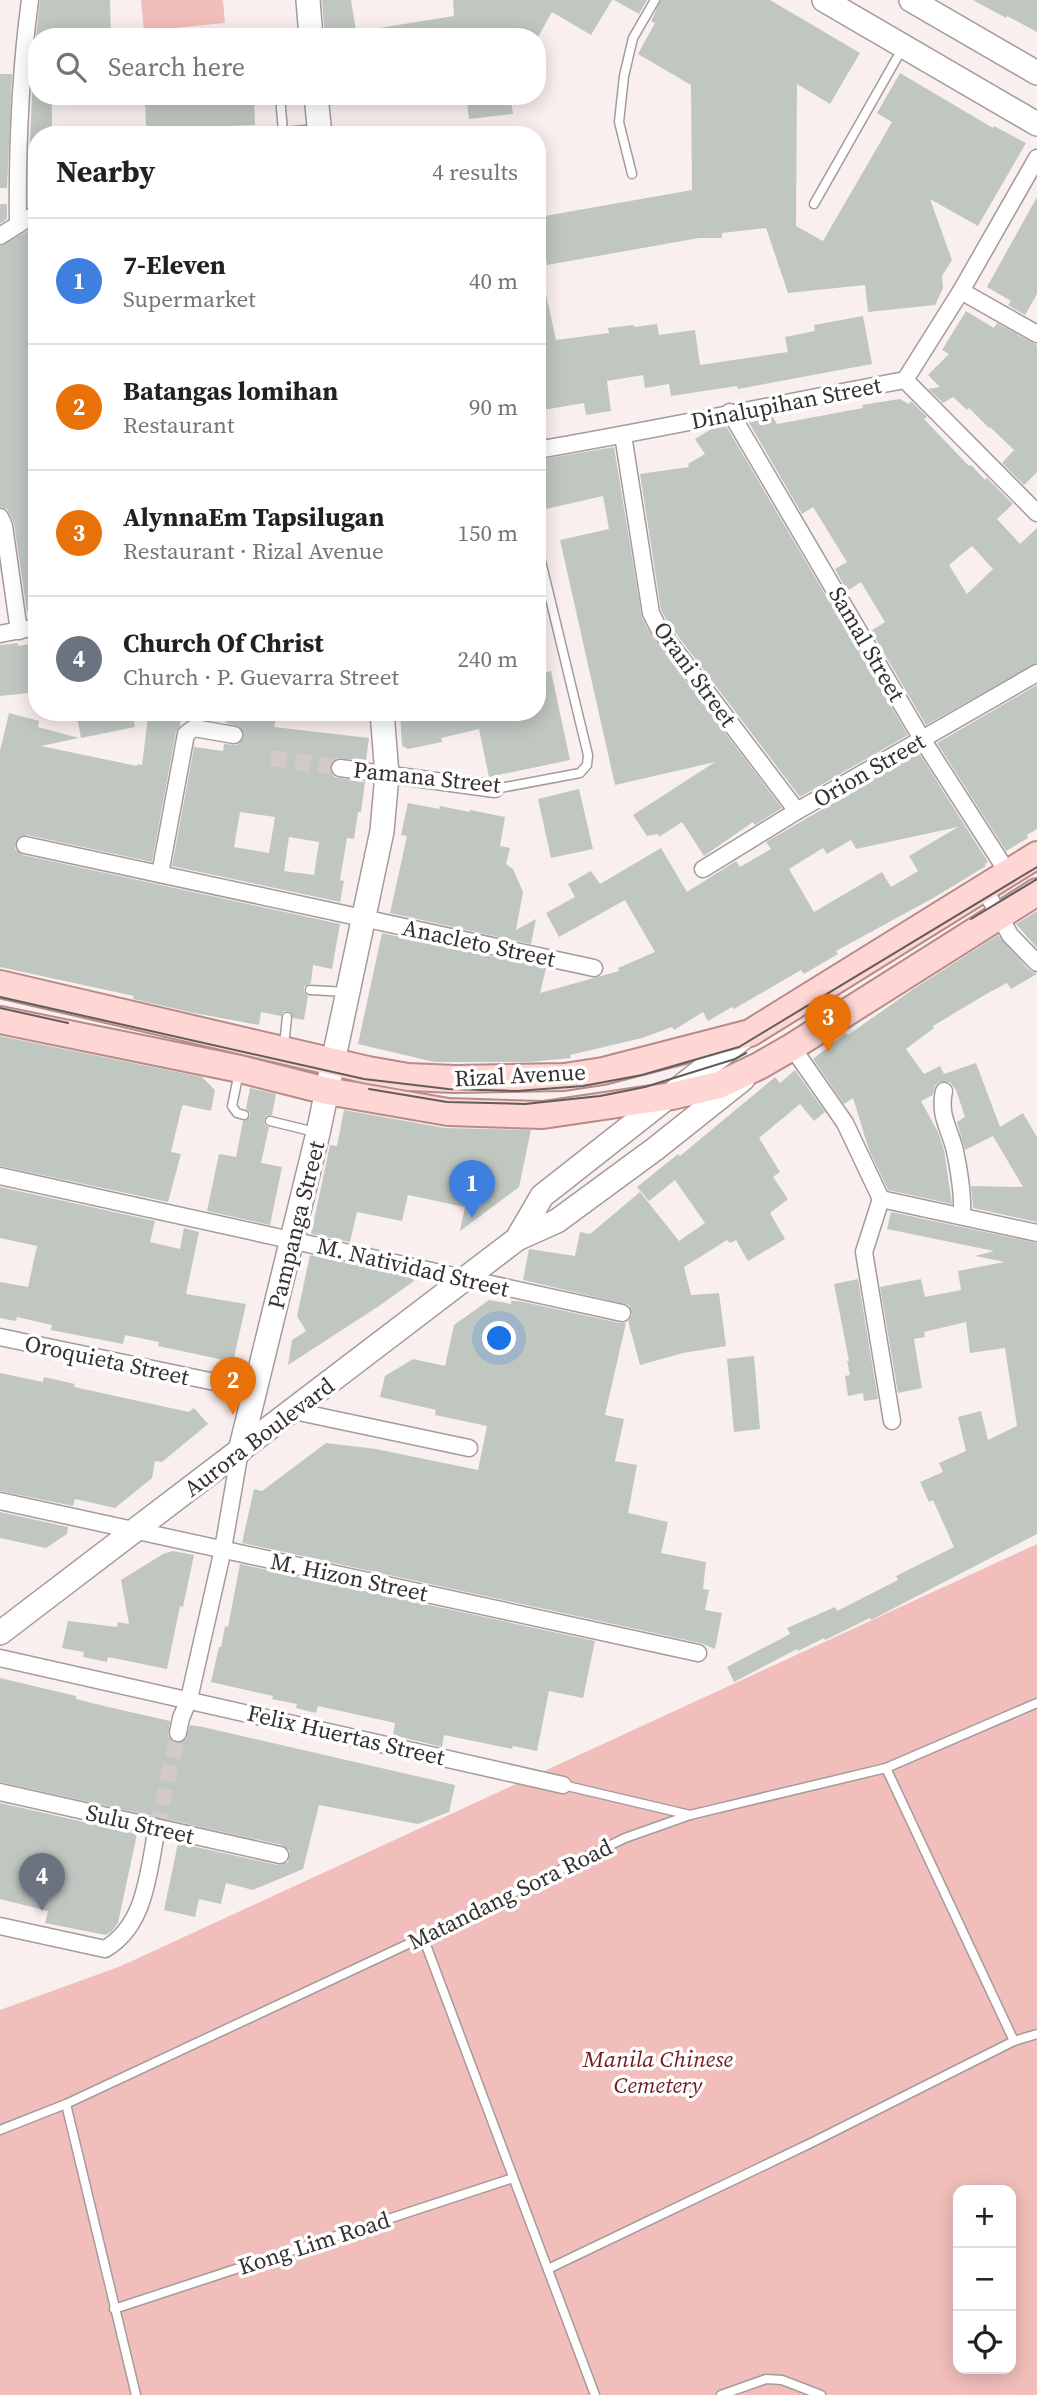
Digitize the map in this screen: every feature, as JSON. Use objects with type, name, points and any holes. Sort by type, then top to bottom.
[{"type":"main road","points":[[308,0],[310,28]]},
{"type":"main road","points":[[824,0],[1037,124]]},
{"type":"main road","points":[[911,0],[1037,72]]},
{"type":"main road","points":[[317,105],[319,126]]},
{"type":"main road","name":"Pampanga Street","points":[[240,1451],[318,1133],[382,831],[387,775],[383,721]]},
{"type":"main road","name":"Rizal Avenue","points":[[0,984],[408,1077],[509,1080],[564,1077],[603,1071],[750,1033],[1037,855]]},
{"type":"main road","name":"Rizal Avenue","points":[[0,1020],[240,1069],[327,1091],[448,1112],[617,1119],[672,1096],[719,1085],[759,1066],[1037,892]]},
{"type":"main road","points":[[672,1096],[750,1033]]},
{"type":"main road","name":"Aurora Boulevard","points":[[0,1633],[517,1239],[556,1221],[654,1149],[759,1066]]},
{"type":"main road","name":"Aurora Boulevard","points":[[517,1239],[542,1196],[617,1119]]},
{"type":"street","points":[[18,224],[17,148],[30,0]]},
{"type":"street","name":"Dinalupihan Street","points":[[546,448],[905,380],[961,290],[1037,158]]},
{"type":"street","points":[[0,236],[28,218]]},
{"type":"street","points":[[961,290],[1037,334]]},
{"type":"street","points":[[905,380],[1037,513]]},
{"type":"street","name":"Samal Street","points":[[730,412],[922,739],[1008,873]]},
{"type":"street","name":"Orani Street","points":[[622,435],[650,612],[659,629],[797,811]]},
{"type":"street","points":[[0,517],[4,526],[19,631]]},
{"type":"street","points":[[0,634],[28,630]]},
{"type":"street","name":"Orion Street","points":[[703,869],[797,811],[1037,673]]},
{"type":"street","points":[[160,874],[186,734],[194,728],[234,735]]},
{"type":"street","name":"Pamana Street","points":[[340,768],[495,789]]},
{"type":"street","name":"Anacleto Street","points":[[25,845],[594,968]]},
{"type":"street","points":[[984,888],[1010,935],[1037,963]]},
{"type":"street","points":[[792,1047],[845,1123],[881,1199],[864,1252],[892,1421]]},
{"type":"street","points":[[944,1091],[943,1117],[957,1156],[963,1192],[962,1216]]},
{"type":"street","name":"M. Natividad Street","points":[[0,1176],[622,1313]]},
{"type":"street","points":[[881,1199],[1037,1233]]},
{"type":"street","name":"Oroquieta Street","points":[[0,1337],[229,1385],[253,1396]]},
{"type":"street","points":[[294,1411],[469,1448]]},
{"type":"street","name":"Pampanga Street","points":[[178,1733],[189,1699],[223,1549],[240,1451]]},
{"type":"street","name":"M. Hizon Street","points":[[0,1501],[698,1653]]},
{"type":"street","name":"Felix Huertas Street","points":[[0,1658],[563,1785]]},
{"type":"street","name":"Sulu Street","points":[[0,1792],[280,1855]]},
{"type":"street","points":[[0,1926],[105,1949],[123,1934],[140,1908],[157,1828]]},
{"type":"lane","points":[[632,174],[620,122],[624,76],[633,38],[655,0]]},
{"type":"lane","points":[[814,204],[903,46]]},
{"type":"lane","points":[[280,105],[280,126]]},
{"type":"lane","name":"Pamana Street","points":[[495,789],[580,772],[587,765],[588,755],[546,582]]},
{"type":"lane","points":[[310,990],[347,992]]},
{"type":"lane","points":[[283,1050],[286,1017]]},
{"type":"lane","points":[[240,1069],[232,1106],[237,1113],[244,1115]]},
{"type":"lane","points":[[270,1121],[318,1133]]},
{"type":"lane","name":"Matandang Sora Road","points":[[0,2130],[66,2104],[423,1937],[625,1838],[690,1815],[887,1768],[1037,1703]]},
{"type":"lane","points":[[887,1768],[1014,2041]]},
{"type":"lane","name":"Felix Huertas Street","points":[[563,1785],[690,1815]]},
{"type":"lane","points":[[423,1937],[595,2395]]},
{"type":"lane","points":[[548,2269],[813,2142],[1014,2041],[1037,2034]]},
{"type":"lane","points":[[66,2104],[136,2395]]},
{"type":"lane","name":"Kong Lim Road","points":[[114,2309],[513,2178]]},
{"type":"lane","points":[[721,2395],[766,2379],[782,2380],[821,2395]]},
{"type":"green space","points":[[141,0],[223,0],[225,23],[144,28]]},
{"type":"green space","name":"Manila Chinese Cemetery","points":[[1037,1544],[1037,2395],[0,2395],[0,2010],[121,1966]]},
{"type":"building","points":[[40,0],[110,0],[111,28],[37,28]]},
{"type":"building","points":[[322,0],[351,0],[356,28],[324,28]]},
{"type":"building","points":[[453,0],[612,0],[591,35],[552,12],[543,28],[379,28],[454,16]]},
{"type":"building","points":[[614,0],[647,0],[639,14]]},
{"type":"building","points":[[661,0],[770,0],[860,53],[830,104],[797,84],[796,226],[823,241],[892,122],[877,113],[900,73],[993,128],[994,126],[1026,143],[978,226],[930,199],[952,260],[942,276],[943,288],[935,305],[868,312],[865,285],[788,293],[766,228],[722,233],[722,238],[699,238],[547,265],[546,216],[692,190],[691,85],[638,54],[655,23],[651,21]]},
{"type":"building","points":[[973,0],[1037,0],[1037,32],[1007,16],[1006,18]]},
{"type":"building","points":[[0,74],[12,74],[7,188],[0,188]]},
{"type":"building","points":[[32,105],[52,105],[52,126],[31,126]]},
{"type":"building","points":[[145,105],[254,105],[255,125],[146,126]]},
{"type":"building","points":[[467,105],[512,105],[513,114],[469,119]]},
{"type":"building","points":[[1037,197],[1037,294],[1025,315],[1008,305],[1011,301],[987,287]]},
{"type":"building","points":[[0,204],[7,204],[7,219],[0,224]]},
{"type":"building","points":[[28,231],[27,612],[14,524],[7,509],[0,507],[0,246]]},
{"type":"building","points":[[546,294],[556,340],[609,333],[608,328],[634,325],[657,324],[659,335],[695,330],[700,365],[788,352],[785,337],[815,331],[814,325],[863,316],[872,364],[738,389],[737,386],[671,396],[669,384],[645,388],[643,375],[607,381],[611,411],[586,415],[584,403],[546,409]]},
{"type":"building","points":[[966,311],[994,328],[997,323],[1037,345],[1037,472],[1024,485],[1002,463],[1014,450],[969,408],[967,410],[953,397],[943,403],[928,389],[940,387],[928,375],[949,354],[942,350]]},
{"type":"building","points":[[900,399],[909,404],[911,401],[927,417],[924,419],[969,466],[985,480],[987,478],[1013,504],[997,519],[1020,544],[1037,528],[1037,663],[926,725],[871,631],[885,622],[861,582],[847,591],[835,569],[847,562],[813,507],[802,514],[748,421],[772,416],[777,424],[863,408],[862,405]],"holes":[[[972,546],[993,569],[967,594],[949,565]]]},
{"type":"building","points":[[726,426],[908,735],[800,797],[668,623],[661,610],[640,474],[689,467],[688,464],[705,454],[695,439],[713,428]]},
{"type":"building","points":[[614,447],[642,618],[651,635],[782,808],[755,825],[753,822],[704,856],[682,822],[659,837],[658,834],[647,836],[633,815],[715,762],[615,785],[560,540],[609,529],[603,496],[546,509],[546,458]]},
{"type":"building","points":[[28,644],[28,693],[0,696],[0,645]]},
{"type":"building","points":[[551,671],[570,760],[489,777],[479,729],[441,738],[442,742],[408,749],[402,746],[401,721],[546,721],[546,672]]},
{"type":"building","points":[[1037,685],[1037,829],[1027,835],[1028,838],[1006,851],[937,743]]},
{"type":"building","points":[[9,713],[28,718],[28,721],[39,721],[38,727],[79,738],[41,746],[142,765],[148,721],[180,721],[176,732],[152,862],[27,835],[17,839],[15,849],[23,855],[340,924],[332,969],[313,965],[311,983],[304,987],[308,996],[304,1020],[293,1018],[288,1011],[284,1011],[281,1016],[261,1012],[259,1025],[194,1013],[133,999],[134,996],[0,967],[0,751]]},
{"type":"building","points":[[78,721],[134,721],[135,727],[81,738]]},
{"type":"building","points":[[226,721],[276,721],[274,727],[369,738],[366,761],[337,758],[330,766],[334,777],[365,782],[354,839],[347,838],[340,880],[344,881],[340,902],[172,866],[194,747],[223,751],[224,744],[237,745],[244,737],[240,727]],"holes":[[[240,812],[275,817],[269,853],[234,847]],[[289,837],[319,842],[314,875],[284,871]]]},
{"type":"building","points":[[919,753],[988,862],[986,866],[935,897],[836,951],[838,954],[804,974],[801,970],[708,1021],[703,1012],[674,1030],[672,1027],[642,1038],[570,1055],[571,1058],[530,1062],[434,1062],[358,1044],[382,933],[546,968],[540,993],[619,971],[618,968],[655,952],[625,900],[559,937],[546,913],[575,897],[568,884],[591,871],[600,884],[661,848],[687,892],[736,861],[740,867],[771,849],[766,842]],"holes":[[[958,827],[909,856],[918,871],[891,887],[882,872],[814,912],[789,869],[823,848],[827,854],[851,840],[856,849]]]},
{"type":"building","points":[[579,789],[593,849],[551,858],[538,799]]},
{"type":"building","points":[[408,803],[505,817],[500,846],[510,848],[506,864],[513,869],[523,892],[516,930],[536,919],[531,944],[390,913],[407,836],[401,835]]},
{"type":"building","points":[[1037,911],[1037,948],[1016,924]]},
{"type":"building","points":[[998,935],[1029,970],[1037,974],[1011,989],[1007,983],[988,993],[933,1026],[934,1028],[906,1049],[924,1074],[940,1066],[944,1074],[976,1063],[1000,1127],[1023,1113],[1037,1137],[1037,1222],[973,1208],[971,1186],[1023,1187],[993,1136],[965,1150],[957,1122],[965,1117],[956,1090],[950,1082],[935,1085],[933,1095],[921,1101],[938,1132],[944,1150],[952,1204],[888,1190],[869,1150],[853,1098],[844,1104],[813,1059],[846,1033],[848,1035]]},
{"type":"building","points":[[0,1036],[202,1077],[215,1090],[211,1111],[183,1105],[171,1152],[181,1154],[168,1202],[0,1166]]},
{"type":"building","points":[[795,1070],[825,1112],[814,1121],[800,1104],[759,1138],[780,1172],[773,1177],[788,1199],[770,1213],[785,1239],[748,1261],[736,1240],[730,1243],[727,1240],[684,1267],[691,1295],[719,1293],[726,1346],[683,1353],[640,1365],[628,1321],[632,1315],[629,1305],[523,1280],[529,1249],[575,1256],[580,1232],[590,1234],[640,1192],[679,1241],[705,1223],[675,1180],[649,1201],[637,1187],[678,1154],[680,1156],[775,1077],[780,1083]]},
{"type":"building","points":[[250,1088],[276,1094],[272,1115],[266,1116],[264,1120],[269,1127],[261,1163],[282,1167],[270,1225],[207,1211],[219,1154],[236,1157],[243,1121],[250,1117],[246,1109]]},
{"type":"building","points":[[344,1110],[445,1128],[531,1130],[519,1187],[460,1231],[465,1207],[408,1195],[402,1221],[357,1212],[350,1242],[311,1234],[330,1145],[337,1146]]},
{"type":"building","points":[[0,1187],[155,1221],[150,1242],[180,1249],[184,1228],[199,1232],[186,1294],[246,1304],[233,1362],[158,1346],[159,1342],[125,1335],[123,1344],[51,1330],[52,1325],[17,1317],[16,1321],[0,1318],[0,1282],[28,1287],[37,1246],[0,1238]]},
{"type":"building","points":[[891,1212],[1037,1243],[1037,1534],[871,1620],[870,1618],[798,1651],[797,1649],[734,1682],[727,1667],[790,1634],[787,1628],[835,1607],[837,1611],[898,1580],[896,1576],[954,1547],[933,1500],[929,1502],[920,1482],[943,1472],[939,1463],[966,1451],[958,1417],[981,1411],[988,1440],[1017,1426],[1005,1348],[970,1353],[966,1322],[924,1332],[925,1337],[914,1339],[922,1388],[898,1393],[880,1287],[921,1279],[925,1297],[961,1290],[958,1271],[1005,1262],[975,1256],[994,1251],[887,1229]]},
{"type":"building","points":[[310,1255],[412,1277],[414,1281],[288,1365],[292,1340],[306,1331],[297,1316]]},
{"type":"building","points":[[858,1279],[878,1399],[864,1401],[863,1393],[848,1396],[845,1376],[850,1375],[849,1361],[834,1284]]},
{"type":"building","points":[[489,1300],[511,1304],[511,1301],[519,1301],[626,1323],[605,1415],[624,1419],[615,1461],[637,1465],[628,1513],[668,1522],[661,1553],[706,1562],[703,1589],[709,1590],[705,1610],[722,1613],[715,1649],[700,1643],[242,1543],[254,1489],[262,1491],[326,1443],[376,1449],[478,1470],[487,1426],[435,1415],[436,1410],[380,1397],[385,1376],[413,1359],[445,1366],[454,1325]]},
{"type":"building","points":[[754,1356],[760,1429],[734,1432],[727,1359]]},
{"type":"building","points":[[0,1373],[43,1382],[44,1377],[75,1384],[74,1387],[189,1412],[194,1408],[208,1424],[162,1462],[155,1461],[152,1478],[115,1508],[75,1499],[73,1506],[0,1491]]},
{"type":"building","points":[[0,1512],[68,1527],[67,1534],[46,1548],[0,1538]]},
{"type":"building","points":[[173,1551],[194,1555],[167,1669],[108,1657],[107,1662],[83,1657],[84,1652],[62,1648],[68,1621],[117,1627],[118,1622],[129,1624],[121,1580],[163,1554]]},
{"type":"building","points":[[240,1564],[595,1641],[583,1698],[549,1691],[537,1751],[513,1746],[512,1749],[444,1735],[442,1747],[393,1735],[395,1723],[318,1706],[316,1713],[296,1708],[297,1704],[272,1699],[273,1696],[211,1682],[225,1626],[228,1627]]},
{"type":"building","points":[[0,1678],[170,1721],[168,1736],[175,1743],[186,1739],[190,1725],[455,1785],[449,1812],[418,1824],[319,1805],[303,1869],[253,1890],[226,1883],[221,1904],[199,1899],[195,1917],[164,1910],[178,1843],[278,1865],[288,1862],[290,1851],[282,1845],[0,1782]]},
{"type":"building","points":[[0,1803],[137,1834],[118,1923],[112,1931],[106,1935],[45,1923],[48,1911],[0,1899]]},
{"type":"tunnel","points":[[271,758],[340,768]]},
{"type":"tunnel","points":[[157,1828],[178,1733]]},
{"type":"tram line","points":[[0,997],[364,1079],[448,1089],[517,1091],[583,1086],[642,1075],[739,1047],[1037,867]]},
{"type":"tram line","points":[[971,919],[1037,879]]},
{"type":"tram line","points":[[0,1008],[68,1023]]},
{"type":"tram line","points":[[369,1089],[447,1102],[525,1104],[600,1096],[645,1087],[735,1059],[746,1053]]},
{"type":"place","name":"AlynnaEm Tapsilugan","points":[[828,1052]]},
{"type":"place","name":"7-Eleven","points":[[472,1218]]},
{"type":"place","name":"Batangas lomihan","points":[[233,1415]]},
{"type":"place","name":"Church Of Christ","points":[[42,1911]]}]
